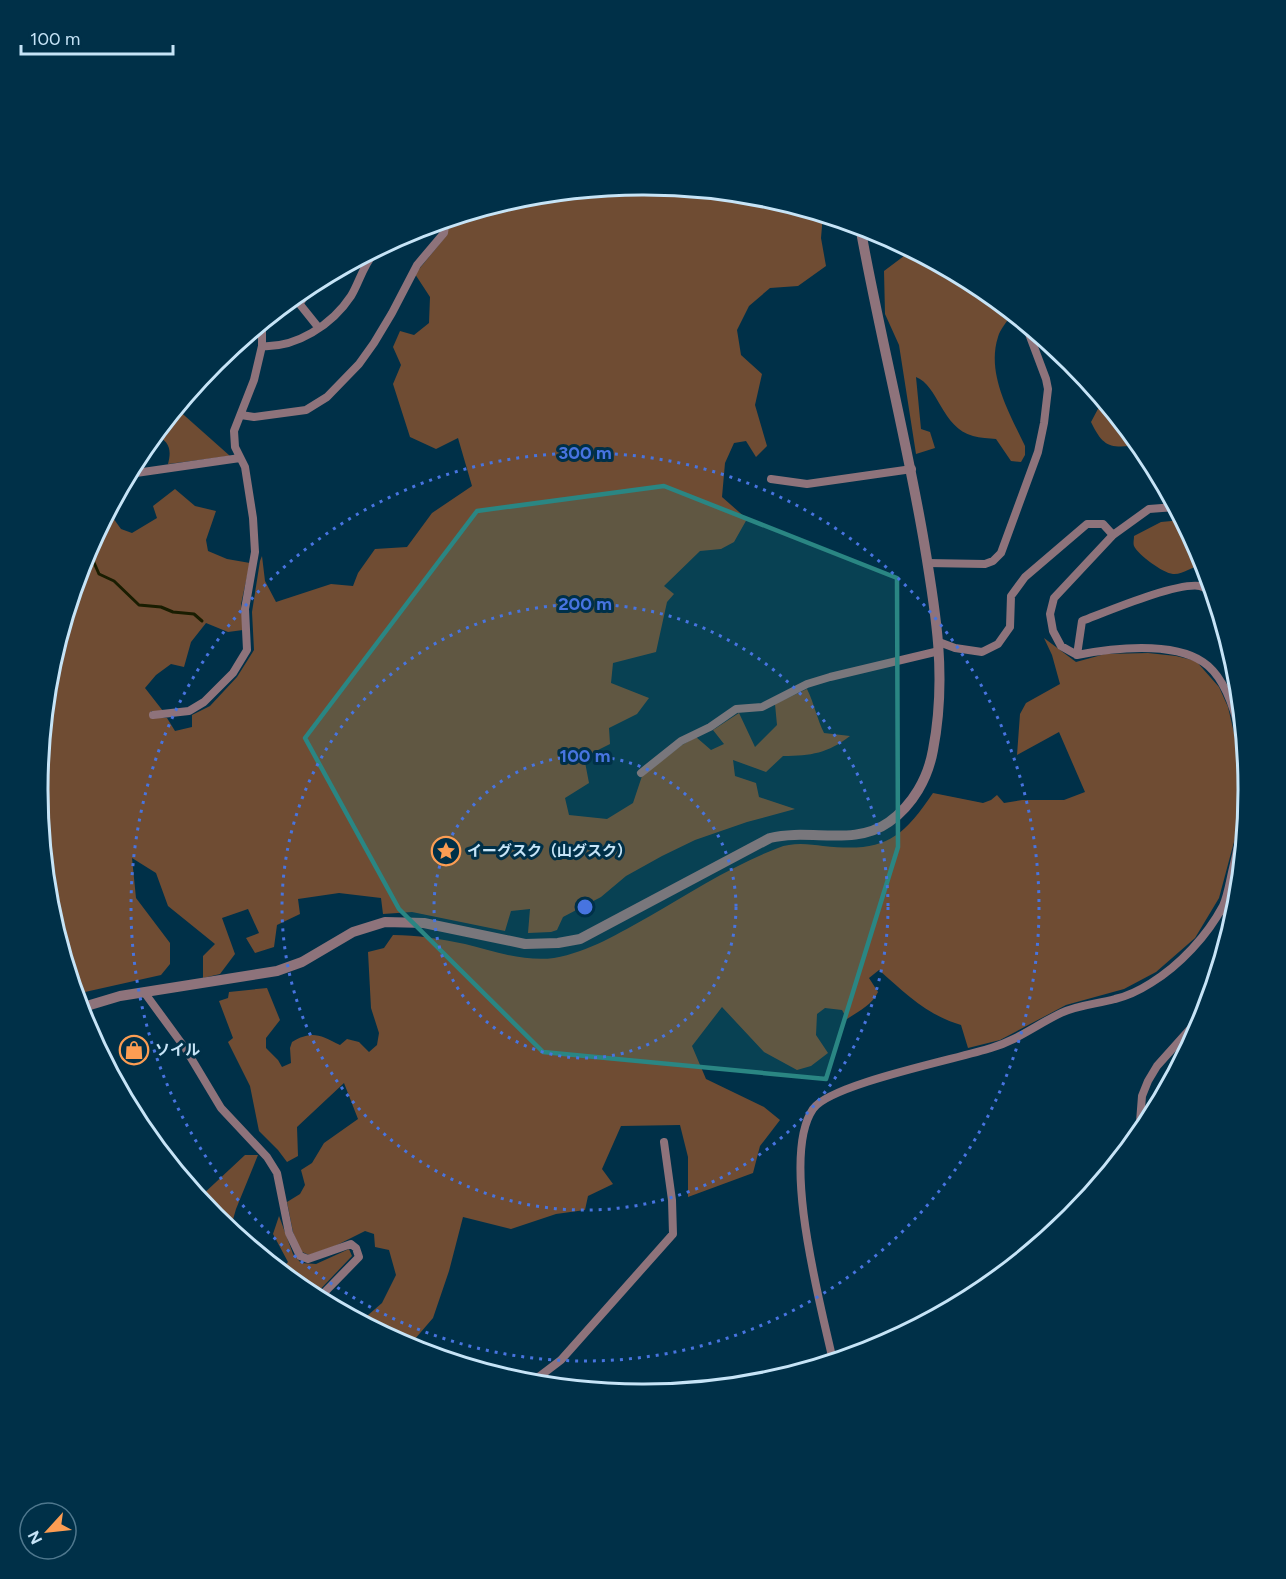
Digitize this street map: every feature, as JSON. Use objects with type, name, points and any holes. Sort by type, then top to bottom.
[{"type":"street","points":[[241,415],[254,417],[306,410],[327,398],[359,364],[374,344],[417,264],[444,233],[445,229]]},
{"type":"street","points":[[89,1005],[120,996],[277,971],[302,962],[353,932],[385,922],[424,923],[525,944],[558,943],[580,939],[770,838],[786,834],[845,836],[865,833],[888,823],[909,805],[928,770],[933,750],[939,700],[939,647],[912,469],[862,237]]},
{"type":"street","points":[[262,346],[276,347],[293,342],[337,314],[351,296],[369,262]]},
{"type":"street","points":[[300,304],[318,327]]},
{"type":"street","points":[[153,715],[189,711],[204,702],[233,673],[247,650],[245,609],[255,552],[253,518],[245,467],[235,447],[234,431],[254,380],[262,346],[262,333]]},
{"type":"street","points":[[927,563],[985,564],[993,561],[1000,553],[1038,452],[1044,423],[1048,389],[1031,339]]},
{"type":"street","points":[[140,472],[240,458]]},
{"type":"street","points":[[771,479],[807,484],[912,469]]},
{"type":"street","points":[[1167,508],[1149,509],[1113,535],[1054,598],[1050,614],[1053,631],[1061,646],[1077,655],[1100,650],[1155,648],[1185,654],[1204,662],[1220,678],[1232,705]]},
{"type":"street","points":[[641,773],[681,741],[710,727],[736,709],[762,707],[807,684],[939,647],[982,652],[998,644],[1010,627],[1011,596],[1025,577],[1087,524],[1103,524],[1113,535]]},
{"type":"street","points":[[1077,655],[1082,621],[1184,586],[1202,587]]},
{"type":"street","points":[[831,1354],[807,1247],[801,1172],[802,1136],[808,1118],[818,1102],[829,1095],[885,1077],[1013,1041],[1061,1012],[1117,999],[1138,991],[1154,981],[1198,942],[1213,924],[1225,902],[1233,867]]},
{"type":"street","points":[[1225,902],[1226,910]]},
{"type":"street","points":[[144,992],[185,1048],[221,1108],[267,1157],[277,1173],[289,1233],[300,1256],[309,1259],[351,1244],[356,1248],[358,1257],[325,1292]]},
{"type":"street","points":[[1140,1116],[1142,1096],[1148,1080],[1157,1066],[1185,1034]]},
{"type":"street","points":[[541,1375],[561,1360],[673,1234],[672,1200],[664,1142]]},
{"type":"highlighted area","points":[[664,486],[897,578],[898,847],[826,1079],[543,1052],[399,909],[305,738],[477,511]]},
{"type":"shaded area","points":[[643,194],[721,200],[759,206],[822,223],[821,238],[826,266],[798,286],[770,288],[749,306],[737,330],[741,355],[762,374],[755,405],[767,446],[756,457],[746,441],[734,443],[725,463],[722,497],[747,519],[734,542],[721,549],[700,551],[664,586],[674,594],[667,602],[656,652],[613,663],[611,683],[649,698],[637,714],[609,728],[610,744],[584,757],[589,783],[565,798],[569,815],[607,819],[633,803],[642,776],[682,745],[696,737],[711,750],[724,744],[713,730],[739,713],[755,747],[777,725],[775,704],[807,689],[824,733],[850,736],[819,752],[783,756],[766,772],[733,760],[735,776],[756,783],[759,797],[795,809],[695,840],[662,856],[626,876],[601,897],[563,917],[557,930],[551,932],[528,933],[530,909],[511,911],[505,931],[412,912],[383,914],[381,898],[339,893],[298,899],[300,914],[277,925],[274,947],[255,953],[246,938],[259,933],[248,909],[222,918],[235,954],[220,974],[203,978],[203,956],[215,944],[168,906],[156,873],[132,858],[136,898],[170,943],[170,964],[161,975],[84,992],[68,943],[53,867],[49,828],[49,751],[59,673],[68,636],[93,562],[109,526],[113,518],[121,529],[132,533],[157,518],[153,506],[175,489],[195,506],[216,511],[206,540],[208,551],[227,559],[250,563],[241,604],[243,630],[228,632],[206,623],[191,642],[184,667],[171,664],[156,675],[145,688],[163,711],[151,711],[151,718],[167,718],[175,731],[192,727],[192,715],[210,706],[237,677],[254,650],[252,612],[262,556],[265,581],[276,602],[331,584],[353,586],[358,573],[375,549],[407,547],[432,513],[472,486],[458,438],[436,449],[410,437],[393,384],[401,365],[393,347],[400,331],[414,335],[429,323],[430,297],[415,274],[447,235],[448,227],[452,226],[527,206],[565,200]]},
{"type":"shaded area","points":[[905,255],[941,274],[1008,319],[998,337],[995,365],[1001,393],[1025,446],[1025,455],[1021,462],[1011,461],[996,439],[976,437],[954,425],[930,388],[916,377],[921,429],[930,432],[935,448],[916,454],[899,345],[885,314],[884,271]]},
{"type":"shaded area","points":[[1099,407],[1128,446],[1115,446],[1105,442],[1091,422]]},
{"type":"shaded area","points":[[182,414],[230,456],[168,464],[170,454],[162,439]]},
{"type":"shaded area","points":[[1174,521],[1195,567],[1181,573],[1169,573],[1145,559],[1134,546],[1134,536],[1161,522]]},
{"type":"shaded area","points":[[1044,638],[1076,662],[1105,654],[1148,653],[1196,661],[1219,687],[1228,707],[1237,751],[1237,828],[1219,898],[1195,938],[1156,972],[1124,989],[1066,1005],[1000,1040],[968,1048],[961,1025],[927,1010],[879,970],[869,978],[878,992],[865,1007],[847,1019],[842,1010],[825,1008],[817,1014],[816,1035],[828,1053],[811,1066],[797,1070],[764,1052],[722,1007],[692,1046],[706,1079],[764,1107],[780,1120],[760,1146],[753,1173],[688,1197],[688,1157],[680,1125],[621,1126],[602,1169],[613,1184],[588,1196],[585,1210],[556,1214],[511,1229],[463,1217],[449,1271],[433,1318],[415,1339],[367,1316],[382,1303],[396,1275],[389,1250],[375,1247],[374,1234],[365,1231],[335,1246],[309,1255],[300,1251],[293,1232],[287,1202],[300,1194],[305,1185],[301,1170],[312,1163],[324,1143],[358,1119],[344,1083],[297,1127],[298,1156],[287,1162],[259,1131],[250,1086],[228,1042],[233,1038],[219,1001],[228,998],[229,992],[267,988],[280,1020],[266,1038],[266,1048],[282,1067],[291,1063],[292,1042],[305,1036],[321,1036],[340,1045],[347,1039],[359,1042],[369,1052],[377,1045],[379,1033],[371,1008],[368,952],[384,948],[393,935],[447,940],[520,957],[554,958],[604,941],[697,888],[778,848],[800,844],[860,847],[888,840],[910,823],[933,793],[983,803],[997,795],[1004,803],[1022,800],[1064,800],[1085,792],[1059,732],[1017,755],[1020,714],[1026,703],[1060,684],[1052,655]]},
{"type":"shaded area","points":[[245,1155],[258,1155],[233,1220],[205,1192]]},
{"type":"shaded area","points":[[279,1216],[293,1254],[301,1263],[316,1264],[349,1249],[352,1256],[320,1289],[285,1265],[288,1262],[273,1234]]},
{"type":"waterway","points":[[93,561],[99,574],[114,581],[139,605],[194,614],[202,621]]},
{"type":"place","name":"イーグスク（山グスク）","points":[[446,851]]},
{"type":"place","name":"ソイル","points":[[134,1050]]}]
